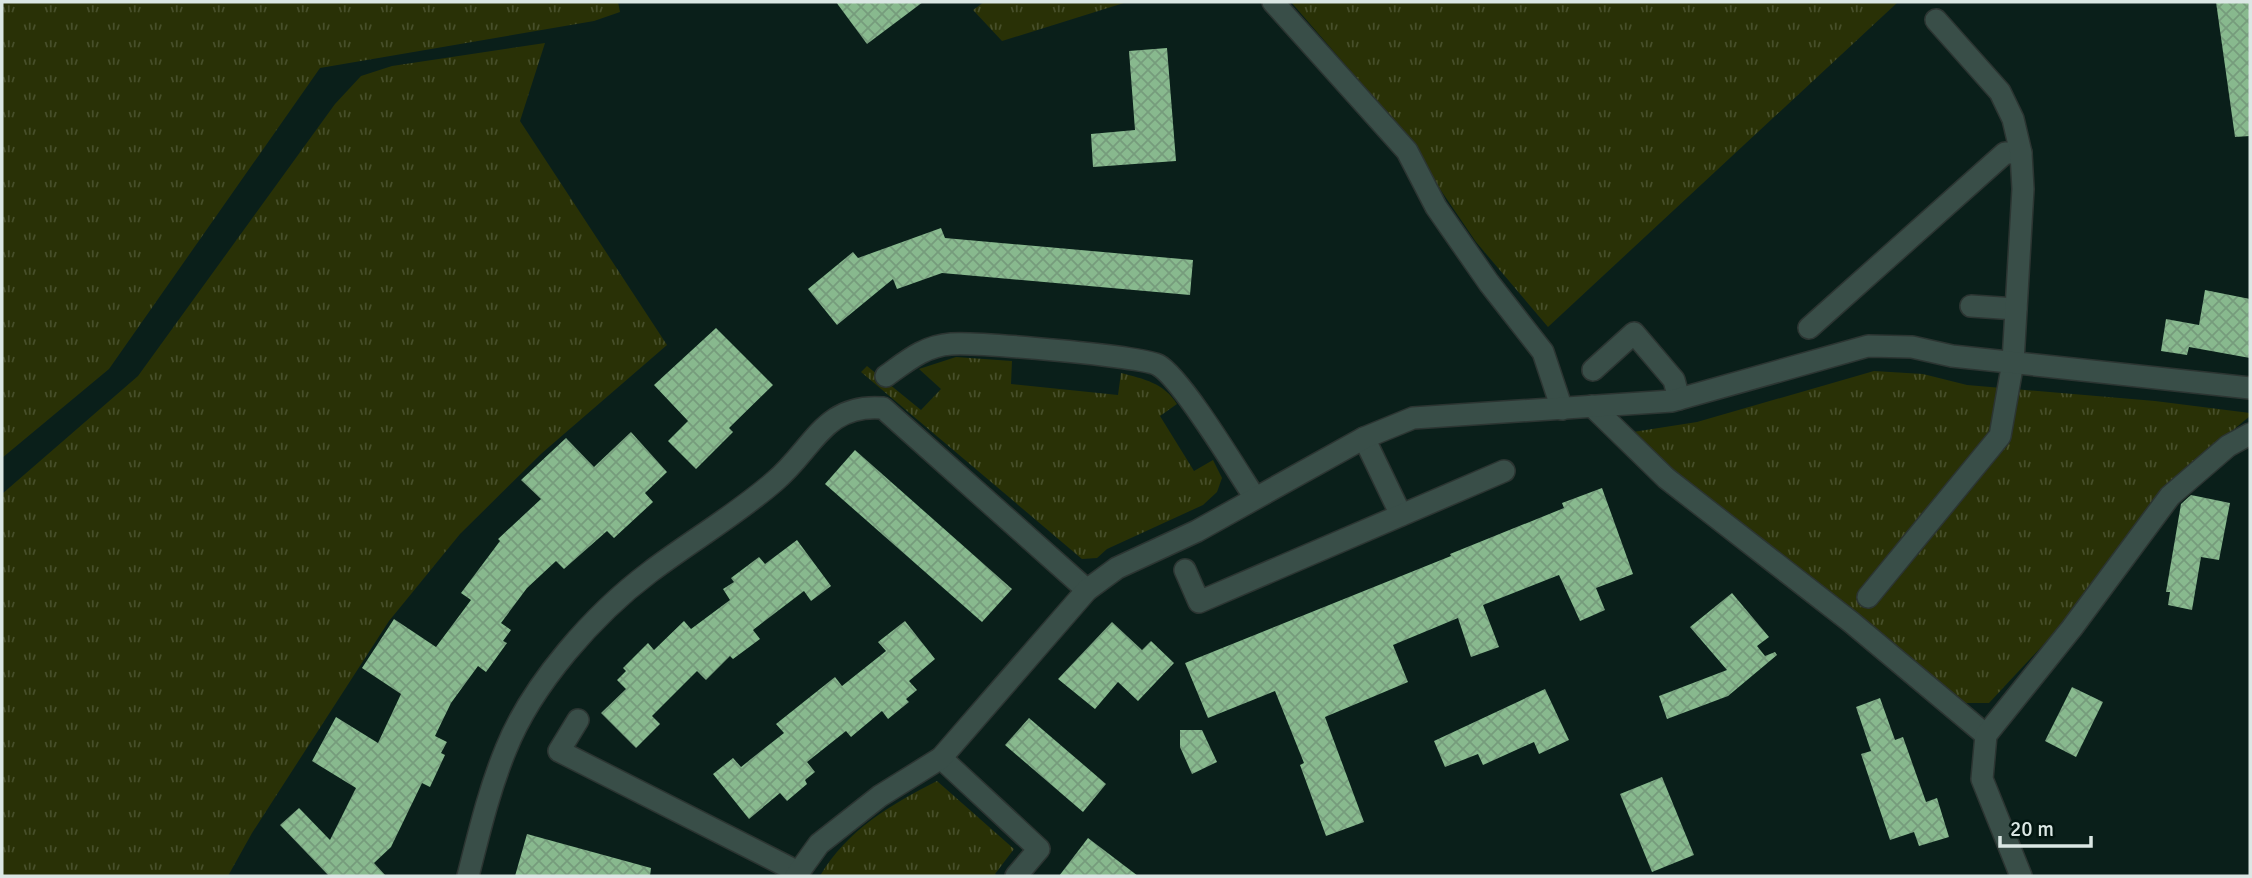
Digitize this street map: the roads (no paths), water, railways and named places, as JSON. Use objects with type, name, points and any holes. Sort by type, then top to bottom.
[{"type":"street","points":[[1273,2],[1406,151],[1436,207],[1489,283],[1543,352],[1562,409]]},
{"type":"street","points":[[1868,597],[2000,436],[2013,362],[2023,189],[2021,153],[2013,119],[2000,92],[1936,20]]},
{"type":"street","points":[[1809,328],[2005,153],[2021,153]]},
{"type":"street","points":[[1971,306],[2016,309]]},
{"type":"street","points":[[1593,370],[1634,333],[1674,380],[1679,399]]},
{"type":"street","points":[[886,376],[919,351],[951,344],[1118,357],[1158,365],[1181,389],[1255,498]]},
{"type":"street","points":[[578,720],[559,751],[797,874],[819,844],[880,796],[941,758],[1087,590],[1117,568],[1197,531],[1364,438],[1413,418],[1679,399],[1868,346],[1912,347],[1952,356],[2250,388]]},
{"type":"street","points":[[468,876],[484,812],[506,747],[530,703],[577,640],[647,574],[777,479],[835,417],[859,406],[883,408],[1087,590]]},
{"type":"street","points":[[1592,406],[1666,478],[1851,622],[1986,735]]},
{"type":"street","points":[[2021,876],[1982,779],[1986,735],[2072,628],[2170,496],[2228,446],[2250,434]]},
{"type":"street","points":[[1364,438],[1401,515]]},
{"type":"street","points":[[1185,570],[1199,602],[1504,471]]},
{"type":"street","points":[[941,758],[1039,849],[1016,876]]}]
